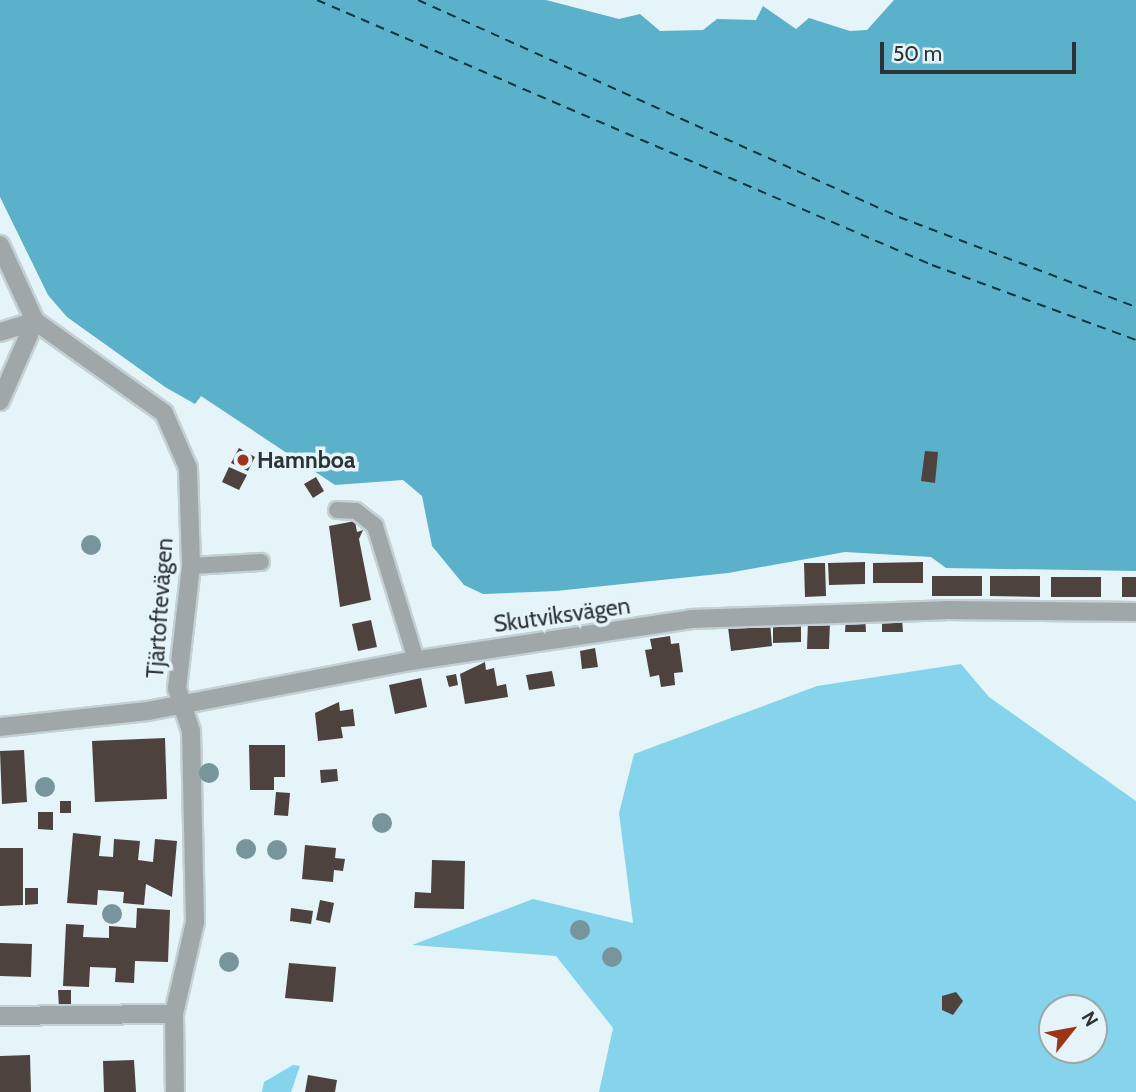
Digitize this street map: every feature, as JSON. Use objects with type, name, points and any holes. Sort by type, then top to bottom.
[{"type":"street","points":[[0,245],[36,321],[0,401]]},
{"type":"street","points":[[0,332],[36,321]]},
{"type":"street","name":"Tjärtoftevägen","points":[[36,321],[170,420],[188,468],[191,566],[180,705],[191,731],[195,922],[174,1014],[175,1092]]},
{"type":"street","name":"Skutviksvägen","points":[[0,727],[180,705],[416,660],[691,619],[867,611],[1136,612]]},
{"type":"street","points":[[0,1016],[174,1014]]},
{"type":"lane","points":[[337,510],[356,512],[375,526],[416,660]]},
{"type":"lane","points":[[191,566],[261,562]]},
{"type":"shaded area","points":[[0,0],[546,0],[619,19],[640,14],[660,31],[703,30],[717,19],[756,20],[763,6],[796,29],[809,18],[850,31],[867,30],[894,0],[1136,0],[1136,571],[946,568],[931,557],[845,552],[728,573],[556,591],[483,594],[464,585],[432,546],[422,496],[403,480],[335,485],[201,396],[195,404],[165,387],[67,317],[48,295],[0,197]]},
{"type":"shaded area","points":[[961,664],[989,697],[1136,801],[1136,1092],[599,1092],[613,1028],[556,956],[412,945],[533,899],[633,923],[619,813],[634,754],[817,686]]},
{"type":"shaded area","points":[[293,1065],[300,1066],[291,1092],[262,1092],[264,1082]]},
{"type":"building","name":"Hamnboa","points":[[239,448],[255,457],[248,471],[231,463]]},
{"type":"building","points":[[925,451],[938,452],[935,483],[921,481]]},
{"type":"building","points":[[229,467],[247,475],[239,490],[222,482]]},
{"type":"building","points":[[316,477],[324,491],[313,498],[304,484]]},
{"type":"building","points":[[355,521],[357,532],[363,530],[359,539],[371,600],[340,607],[329,526]]},
{"type":"building","points":[[865,562],[865,584],[829,585],[828,563]]},
{"type":"building","points":[[923,562],[923,583],[873,583],[873,563]]},
{"type":"building","points":[[804,563],[825,563],[826,596],[805,597]]},
{"type":"building","points":[[932,576],[982,576],[982,596],[932,596]]},
{"type":"building","points":[[990,576],[1040,576],[1040,597],[990,596]]},
{"type":"building","points":[[1051,577],[1101,577],[1101,597],[1051,597]]},
{"type":"building","points":[[1122,577],[1136,577],[1136,597],[1122,597]]},
{"type":"building","points":[[846,616],[865,617],[866,632],[845,632]]},
{"type":"building","points":[[882,619],[902,619],[903,632],[882,632]]},
{"type":"building","points":[[371,620],[377,647],[358,651],[352,624]]},
{"type":"building","points":[[808,621],[830,621],[829,649],[807,649]]},
{"type":"building","points":[[770,622],[772,646],[731,651],[728,627]]},
{"type":"building","points":[[801,622],[801,642],[773,643],[773,623]]},
{"type":"building","points":[[670,636],[671,644],[679,643],[683,672],[674,673],[675,685],[661,687],[659,675],[650,677],[645,650],[652,649],[650,639]]},
{"type":"building","points":[[595,648],[598,667],[582,669],[580,651]]},
{"type":"building","points":[[485,662],[486,670],[494,668],[497,686],[506,684],[508,697],[465,704],[460,674]]},
{"type":"building","points":[[552,671],[555,686],[529,690],[526,675]]},
{"type":"building","points":[[456,674],[458,685],[449,687],[446,676]]},
{"type":"building","points":[[421,678],[427,707],[395,714],[389,685]]},
{"type":"building","points":[[339,702],[340,711],[353,709],[355,726],[341,727],[343,738],[318,741],[315,713]]},
{"type":"building","points":[[165,738],[167,799],[95,802],[92,741]]},
{"type":"building","points":[[249,745],[285,745],[285,777],[274,777],[274,790],[250,790]]},
{"type":"building","points":[[24,750],[27,802],[2,804],[0,751]]},
{"type":"building","points":[[337,769],[338,781],[321,783],[320,770]]},
{"type":"building","points":[[276,792],[290,793],[288,816],[274,815]]},
{"type":"building","points":[[60,801],[71,801],[71,813],[60,813]]},
{"type":"building","points":[[38,812],[53,812],[53,830],[38,829]]},
{"type":"building","points":[[73,833],[101,836],[99,856],[113,857],[114,839],[140,841],[138,860],[153,862],[155,839],[177,841],[172,897],[146,884],[144,905],[123,903],[124,892],[98,890],[97,905],[67,903]]},
{"type":"building","points":[[305,845],[336,848],[335,858],[345,859],[343,871],[334,870],[333,882],[302,879]]},
{"type":"building","points":[[0,848],[23,848],[23,905],[0,906]]},
{"type":"building","points":[[432,860],[465,861],[464,909],[414,908],[415,892],[431,893]]},
{"type":"building","points":[[25,888],[38,888],[38,904],[25,905]]},
{"type":"building","points":[[320,900],[334,903],[330,923],[316,920]]},
{"type":"building","points":[[137,908],[170,910],[168,962],[135,961],[134,983],[115,982],[116,968],[90,967],[89,987],[63,986],[66,924],[84,925],[83,937],[109,938],[109,926],[136,928]]},
{"type":"building","points":[[291,908],[313,911],[311,924],[290,921]]},
{"type":"building","points":[[0,943],[32,944],[31,977],[0,976]]},
{"type":"building","points":[[289,963],[336,967],[333,1002],[285,998]]},
{"type":"building","points":[[58,990],[71,990],[71,1008],[59,1008]]},
{"type":"building","points":[[956,992],[963,1001],[953,1015],[942,1010],[942,996]]},
{"type":"building","points":[[30,1055],[31,1092],[0,1092],[0,1056]]},
{"type":"building","points":[[134,1060],[136,1092],[104,1092],[103,1061]]},
{"type":"building","points":[[308,1075],[337,1080],[335,1092],[305,1092]]},
{"type":"ferry route","points":[[317,0],[932,265],[1136,340]]},
{"type":"ferry route","points":[[418,0],[899,217],[1136,307]]},
{"type":"place","name":"Hamnboa","points":[[243,460]]}]
